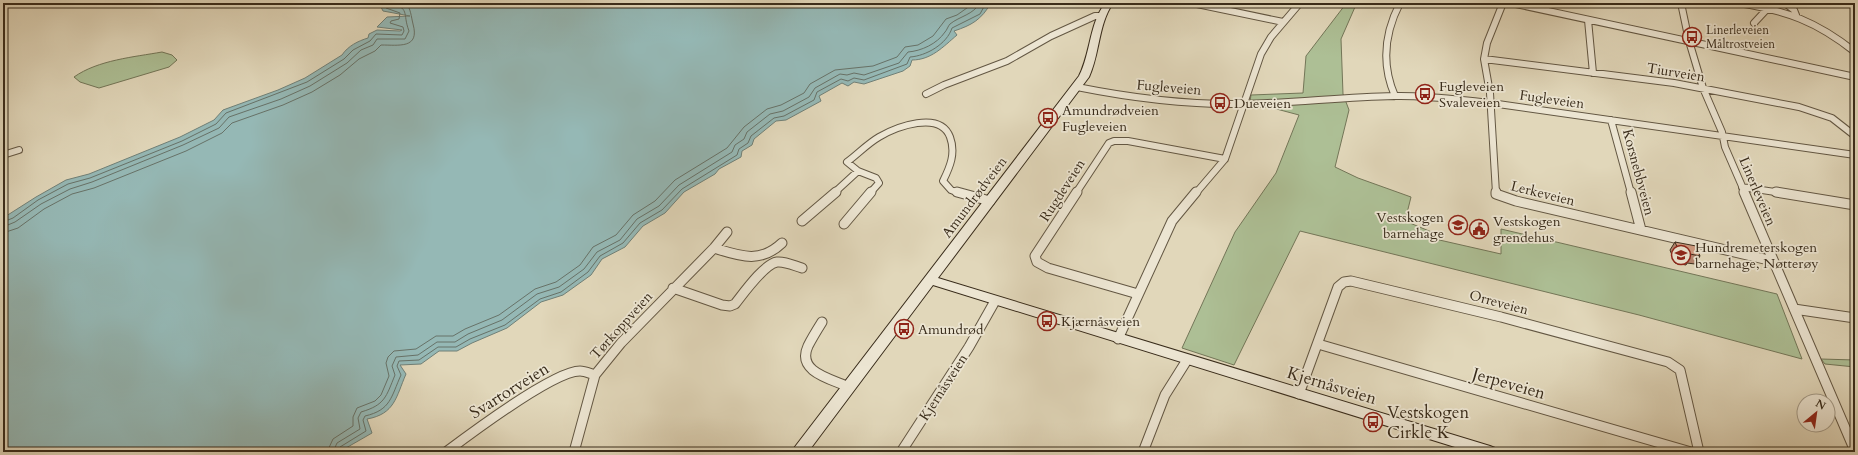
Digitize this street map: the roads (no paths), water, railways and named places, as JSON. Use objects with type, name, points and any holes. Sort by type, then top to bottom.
[{"type":"main road","name":"Amundrødveien","points":[[799,452],[1077,87],[1091,63],[1097,24],[1100,16],[1109,3]]},
{"type":"main road","name":"Kjernåsveien","points":[[930,280],[1118,339],[1490,452]]},
{"type":"street","points":[[1118,339],[1174,217],[1211,177],[1225,159],[1261,54],[1283,22],[1300,3]]},
{"type":"street","points":[[1395,96],[1388,78],[1385,41],[1390,21],[1400,3]]},
{"type":"street","name":"Lerkeveien","points":[[1503,3],[1487,44],[1484,59],[1491,103],[1490,114],[1496,194],[1516,201],[1773,261]]},
{"type":"street","points":[[1510,3],[1855,77]]},
{"type":"street","name":"Linerleveien","points":[[1681,3],[1689,42],[1703,88],[1723,136],[1725,146],[1855,451]]},
{"type":"street","points":[[1739,3],[1796,15],[1827,30],[1855,52]]},
{"type":"street","points":[[1785,3],[1794,10],[1796,15]]},
{"type":"street","points":[[1197,4],[1283,22]]},
{"type":"street","points":[[1754,23],[1768,8]]},
{"type":"street","points":[[926,94],[944,85],[1007,61],[1052,36],[1095,16],[1100,16]]},
{"type":"street","points":[[1588,20],[1593,73]]},
{"type":"street","name":"Tiurveien","points":[[1484,59],[1703,88],[1810,110],[1832,118],[1855,136]]},
{"type":"street","name":"Fugleveien","points":[[1077,87],[1153,100],[1191,103],[1243,104],[1395,96],[1433,97],[1491,103],[1855,155]]},
{"type":"street","name":"Korsnebbveien","points":[[1611,120],[1641,230]]},
{"type":"street","points":[[844,224],[879,183],[876,178],[858,170],[847,162],[886,134],[923,122],[932,122],[943,126],[951,135],[951,164],[943,181],[946,185],[957,192],[990,202]]},
{"type":"street","name":"Rugdeveien","points":[[1138,294],[1048,268],[1037,262],[1035,256],[1109,143],[1114,141],[1128,141],[1225,159]]},
{"type":"street","points":[[3,155],[19,150]]},
{"type":"street","points":[[802,221],[849,181],[858,170]]},
{"type":"street","points":[[1742,187],[1855,205]]},
{"type":"street","name":"Tørkoppveien","points":[[574,452],[595,375],[621,343],[714,248],[727,232]]},
{"type":"street","points":[[714,248],[762,258],[774,253],[782,243]]},
{"type":"street","points":[[674,288],[722,305],[730,306],[735,304],[758,278],[774,263],[802,268]]},
{"type":"street","name":"Orreveien","points":[[1299,394],[1338,288],[1344,282],[1351,281],[1432,299],[1668,362],[1680,370],[1699,452]]},
{"type":"street","name":"Kjernåsveien","points":[[901,452],[969,347],[995,301]]},
{"type":"street","points":[[1794,309],[1855,318]]},
{"type":"street","points":[[822,322],[806,349],[804,362],[807,368],[812,371],[849,387]]},
{"type":"street","name":"Jerpeveien","points":[[1318,344],[1691,452]]},
{"type":"street","points":[[1143,452],[1165,395],[1187,360]]},
{"type":"street","name":"Svartorveien","points":[[446,452],[491,419],[560,376],[580,371],[595,375]]},
{"type":"water","points":[[379,3],[991,3],[980,18],[954,31],[957,35],[942,48],[925,58],[912,60],[910,66],[903,71],[864,84],[854,82],[848,86],[842,83],[819,96],[821,101],[786,120],[776,121],[754,139],[752,145],[742,151],[741,157],[719,169],[715,174],[684,192],[665,213],[643,226],[625,247],[602,259],[591,275],[563,295],[541,302],[507,328],[457,351],[439,351],[421,364],[400,365],[406,374],[397,397],[389,409],[376,417],[367,419],[372,433],[339,452],[3,452],[3,218],[66,180],[89,174],[180,137],[214,120],[223,110],[278,90],[305,78],[342,55],[354,44],[368,38],[369,34],[377,30],[402,30],[377,27],[387,17],[410,16],[383,11]]},
{"type":"place","name":"Linerleveien Måltrostveien","points":[[1692,37]]},
{"type":"place","name":"Fugleveien Svaleveien","points":[[1425,94]]},
{"type":"place","name":"Dueveien","points":[[1220,103]]},
{"type":"place","name":"Amundrødveien Fugleveien","points":[[1048,118]]},
{"type":"place","name":"Vestskogen barnehage","points":[[1458,225]]},
{"type":"place","name":"Vestskogen grendehus","points":[[1479,229]]},
{"type":"place","name":"Hundremeterskogen barnehage, Nøtterøy","points":[[1681,255]]},
{"type":"place","name":"Kjærnåsveien","points":[[1047,321]]},
{"type":"place","name":"Amundrød","points":[[904,329]]},
{"type":"place","name":"Vestskogen Cirkle K","points":[[1373,422]]}]
